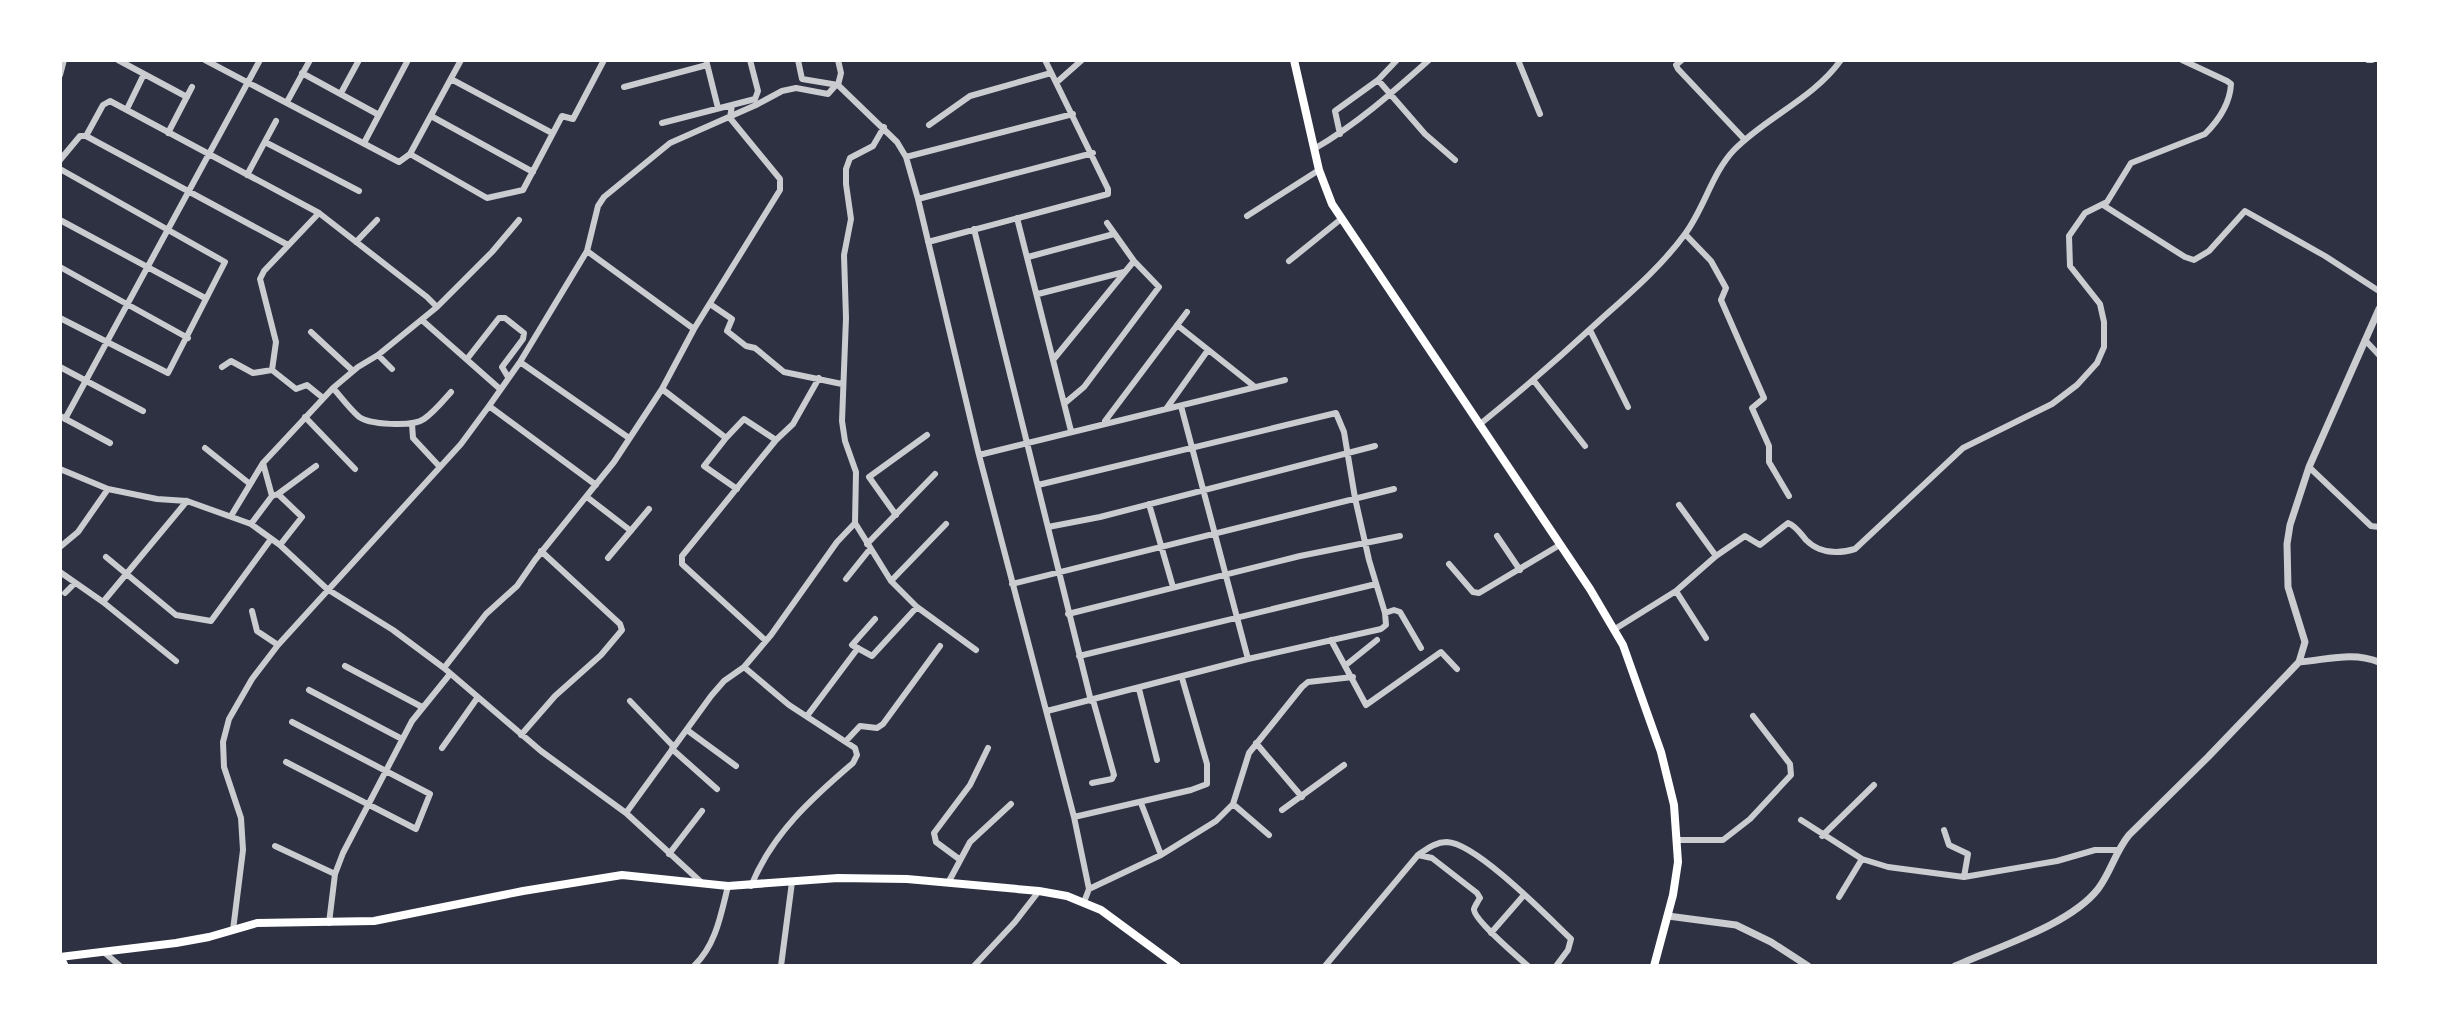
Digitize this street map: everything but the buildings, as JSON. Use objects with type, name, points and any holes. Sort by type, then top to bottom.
[{"type":"highway","points":[[60,959],[63,966]]},
{"type":"main road","points":[[1294,60],[1319,170],[1341,219],[1615,629],[1661,752],[1674,805],[1678,862],[1654,966]]},
{"type":"main road","points":[[60,959],[176,943],[257,923],[385,919],[622,875],[728,886],[872,877],[1039,891],[1084,902],[1101,910],[1177,966]]},
{"type":"street","points":[[60,75],[64,60]]},
{"type":"street","points":[[118,60],[187,97]]},
{"type":"street","points":[[205,60],[399,162],[410,154],[461,60]]},
{"type":"street","points":[[110,443],[62,418],[260,60]]},
{"type":"street","points":[[287,102],[310,60]]},
{"type":"street","points":[[341,93],[359,60]]},
{"type":"street","points":[[364,143],[408,60]]},
{"type":"street","points":[[410,154],[487,198],[523,190],[562,116],[573,119],[604,60]]},
{"type":"street","points":[[662,123],[752,100],[757,96],[750,60]]},
{"type":"street","points":[[798,60],[802,79],[837,85],[883,129],[906,157],[979,455],[1074,817],[1089,889],[1084,902]]},
{"type":"street","points":[[233,930],[243,850],[241,818],[224,767],[225,729],[238,702],[278,645],[461,444],[489,406],[520,362],[587,251],[598,206],[610,190],[670,143],[730,118],[789,88],[828,94],[837,85],[841,73],[838,60]]},
{"type":"street","points":[[928,242],[1107,195],[1108,189],[1093,153],[1045,60]]},
{"type":"street","points":[[1057,82],[1082,60]]},
{"type":"street","points":[[1340,134],[1335,111],[1378,80],[1397,60]]},
{"type":"street","points":[[1314,149],[1340,134],[1429,60]]},
{"type":"street","points":[[1518,60],[1540,114]]},
{"type":"street","points":[[1682,60],[1676,67],[1745,140]]},
{"type":"street","points":[[1479,425],[1534,381],[1641,284],[1685,234],[1704,204],[1725,159],[1745,140],[1812,90],[1841,60]]},
{"type":"street","points":[[1615,629],[1676,591],[1716,556],[1745,536],[1756,544],[1762,544],[1788,523],[1793,524],[1822,551],[1855,549],[1963,448],[2052,404],[2077,385],[2102,355],[2106,338],[2100,304],[2070,266],[2069,236],[2087,211],[2103,205],[2131,163],[2205,134],[2224,110],[2231,84],[2182,60]]},
{"type":"street","points":[[624,87],[706,62],[718,108]]},
{"type":"street","points":[[302,73],[379,115]]},
{"type":"street","points":[[929,125],[970,96],[1051,73]]},
{"type":"street","points":[[127,109],[144,74]]},
{"type":"street","points":[[451,79],[552,133]]},
{"type":"street","points":[[1378,80],[1425,134],[1455,160]]},
{"type":"street","points":[[168,133],[192,87]]},
{"type":"street","points":[[86,136],[107,101],[127,109],[319,213],[437,307]]},
{"type":"street","points":[[329,923],[337,865],[402,739],[486,614],[517,586],[629,438],[662,389],[694,329],[767,214],[782,184],[730,118],[732,105]]},
{"type":"street","points":[[906,157],[1073,114]]},
{"type":"street","points":[[431,116],[533,172]]},
{"type":"street","points":[[247,175],[276,121]]},
{"type":"street","points":[[883,129],[870,148],[854,155],[846,169],[851,219],[844,255],[843,429],[856,472],[855,523],[891,581],[917,607],[976,650]]},
{"type":"street","points":[[60,160],[79,137],[86,136],[288,245]]},
{"type":"street","points":[[265,142],[359,191]]},
{"type":"street","points":[[918,199],[1093,153]]},
{"type":"street","points":[[60,169],[225,262],[168,373],[60,318]]},
{"type":"street","points":[[1247,216],[1319,170]]},
{"type":"street","points":[[2103,205],[2194,260],[2209,251],[2245,211],[2379,291]]},
{"type":"street","points":[[272,370],[276,342],[260,279],[319,213]]},
{"type":"street","points":[[1017,218],[1071,431]]},
{"type":"street","points":[[1289,261],[1341,219]]},
{"type":"street","points":[[60,220],[205,298]]},
{"type":"street","points":[[356,242],[377,220]]},
{"type":"street","points":[[231,516],[263,463],[323,398],[353,371],[423,321],[492,252],[519,220]]},
{"type":"street","points":[[1065,403],[1084,387],[1158,289],[1107,223]]},
{"type":"street","points":[[974,229],[1068,614],[1114,775],[1112,779],[1092,783]]},
{"type":"street","points":[[1028,257],[1114,234]]},
{"type":"street","points":[[1685,234],[1711,261],[1726,288],[1721,300],[1764,398],[1752,408],[1769,446],[1769,462],[1789,496]]},
{"type":"street","points":[[587,251],[694,329]]},
{"type":"street","points":[[1053,360],[1134,261]]},
{"type":"street","points":[[60,267],[188,338]]},
{"type":"street","points":[[1038,294],[1124,272]]},
{"type":"street","points":[[710,304],[732,319],[727,331],[746,346],[755,348],[779,369],[842,384]]},
{"type":"street","points":[[1104,423],[1187,312]]},
{"type":"street","points":[[1955,966],[2060,920],[2084,904],[2108,874],[2117,850],[2138,825],[2299,662],[2305,642],[2288,587],[2290,525],[2309,467],[2378,312]]},
{"type":"street","points":[[467,359],[499,318],[505,318],[524,333],[523,339],[502,367],[508,377]]},
{"type":"street","points":[[423,321],[500,389]]},
{"type":"street","points":[[1177,325],[1255,387]]},
{"type":"street","points":[[1590,330],[1628,407]]},
{"type":"street","points":[[311,332],[353,371]]},
{"type":"street","points":[[2365,340],[2379,355]]},
{"type":"street","points":[[1166,409],[1208,350]]},
{"type":"street","points":[[378,355],[392,369]]},
{"type":"street","points":[[222,367],[231,361],[253,373],[272,370],[294,388],[307,385],[323,398]]},
{"type":"street","points":[[520,362],[629,438]]},
{"type":"street","points":[[60,367],[143,411]]},
{"type":"street","points":[[765,640],[681,561],[682,556],[776,440],[793,424],[819,378]]},
{"type":"street","points":[[979,455],[1285,380]]},
{"type":"street","points":[[1534,381],[1585,446]]},
{"type":"street","points":[[333,388],[366,422],[412,424],[426,418],[451,392]]},
{"type":"street","points":[[662,389],[726,438]]},
{"type":"street","points":[[489,406],[596,485]]},
{"type":"street","points":[[1181,406],[1248,659]]},
{"type":"street","points":[[1038,485],[1336,413],[1344,432],[1365,543],[1385,613],[1384,627],[1047,711]]},
{"type":"street","points":[[305,417],[355,469]]},
{"type":"street","points":[[737,489],[704,466],[726,438],[744,419],[776,440]]},
{"type":"street","points":[[412,424],[413,438],[439,466]]},
{"type":"street","points":[[896,515],[869,477],[927,435]]},
{"type":"street","points":[[1048,527],[1375,446]]},
{"type":"street","points":[[205,448],[250,484]]},
{"type":"street","points":[[263,463],[275,495],[302,519],[280,545]]},
{"type":"street","points":[[251,524],[275,495],[316,466]]},
{"type":"street","points":[[2309,467],[2371,526],[2379,527]]},
{"type":"street","points":[[60,469],[108,489],[157,499],[187,501],[251,524],[280,545],[327,589],[393,630],[447,671],[521,735],[626,813],[705,885]]},
{"type":"street","points":[[846,579],[868,547],[935,474]]},
{"type":"street","points":[[60,547],[78,532],[108,489]]},
{"type":"street","points":[[1012,584],[1394,489]]},
{"type":"street","points":[[587,497],[631,531]]},
{"type":"street","points":[[103,602],[187,501]]},
{"type":"street","points":[[1149,504],[1173,587]]},
{"type":"street","points":[[1679,505],[1716,556]]},
{"type":"street","points":[[608,558],[649,509]]},
{"type":"street","points":[[626,813],[724,681],[744,667],[837,542],[855,523]]},
{"type":"street","points":[[891,581],[946,524]]},
{"type":"street","points":[[1068,614],[1226,574],[1400,536]]},
{"type":"street","points":[[1497,536],[1520,570]]},
{"type":"street","points":[[106,557],[176,615],[211,621],[271,539]]},
{"type":"street","points":[[1449,564],[1476,594],[1558,546]]},
{"type":"street","points":[[521,735],[555,696],[601,655],[622,629],[541,551]]},
{"type":"street","points":[[60,572],[176,661]]},
{"type":"street","points":[[65,593],[75,583]]},
{"type":"street","points":[[1079,656],[1376,584]]},
{"type":"street","points":[[1676,591],[1706,638]]},
{"type":"street","points":[[875,619],[852,645],[873,656],[917,607]]},
{"type":"street","points":[[252,611],[257,631],[278,645]]},
{"type":"street","points":[[1385,613],[1400,612],[1421,648]]},
{"type":"street","points":[[1331,640],[1366,705],[1441,652],[1457,669]]},
{"type":"street","points":[[1346,665],[1377,640]]},
{"type":"street","points":[[846,741],[860,726],[877,728],[883,724],[940,646]]},
{"type":"street","points":[[807,716],[858,648]]},
{"type":"street","points":[[2299,662],[2351,655],[2379,662]]},
{"type":"street","points":[[345,666],[422,707]]},
{"type":"street","points":[[744,667],[807,716],[855,748],[857,755],[855,761],[778,836],[759,866],[751,886]]},
{"type":"street","points":[[1089,889],[1205,830],[1233,804],[1246,757],[1308,682],[1353,677]]},
{"type":"street","points":[[1074,817],[1204,786],[1208,780],[1207,764],[1182,678]]},
{"type":"street","points":[[1139,689],[1157,760]]},
{"type":"street","points":[[309,690],[402,739]]},
{"type":"street","points":[[442,748],[478,697]]},
{"type":"street","points":[[630,701],[673,748],[717,789]]},
{"type":"street","points":[[1677,840],[1723,840],[1750,819],[1791,775],[1790,764],[1753,716]]},
{"type":"street","points":[[286,762],[417,828],[429,793],[292,722]]},
{"type":"street","points":[[687,730],[736,766]]},
{"type":"street","points":[[1256,743],[1302,797]]},
{"type":"street","points":[[959,859],[936,842],[934,833],[970,785],[988,748]]},
{"type":"street","points":[[1282,810],[1344,765]]},
{"type":"street","points":[[1822,836],[1874,785]]},
{"type":"street","points":[[1141,803],[1161,855]]},
{"type":"street","points":[[948,883],[970,842],[1011,804]]},
{"type":"street","points":[[1233,804],[1269,835]]},
{"type":"street","points":[[669,854],[702,811]]},
{"type":"street","points":[[1801,820],[1862,859],[1888,867],[1964,877],[2057,861],[2095,850],[2117,850]]},
{"type":"street","points":[[1944,830],[1949,845],[1968,854],[1964,877]]},
{"type":"street","points":[[1325,966],[1418,855],[1432,846],[1451,842],[1493,869],[1571,939],[1568,950],[1556,966]]},
{"type":"street","points":[[275,846],[335,874]]},
{"type":"street","points":[[1418,855],[1432,858],[1479,895],[1473,910],[1491,933],[1528,966]]},
{"type":"street","points":[[1839,897],[1862,859]]},
{"type":"street","points":[[781,966],[792,882]]},
{"type":"street","points":[[694,966],[703,957],[715,933],[728,886]]},
{"type":"street","points":[[974,966],[1039,891]]},
{"type":"street","points":[[1491,933],[1524,895]]},
{"type":"street","points":[[1668,916],[1736,925],[1808,966]]},
{"type":"street","points":[[105,953],[120,966]]}]
